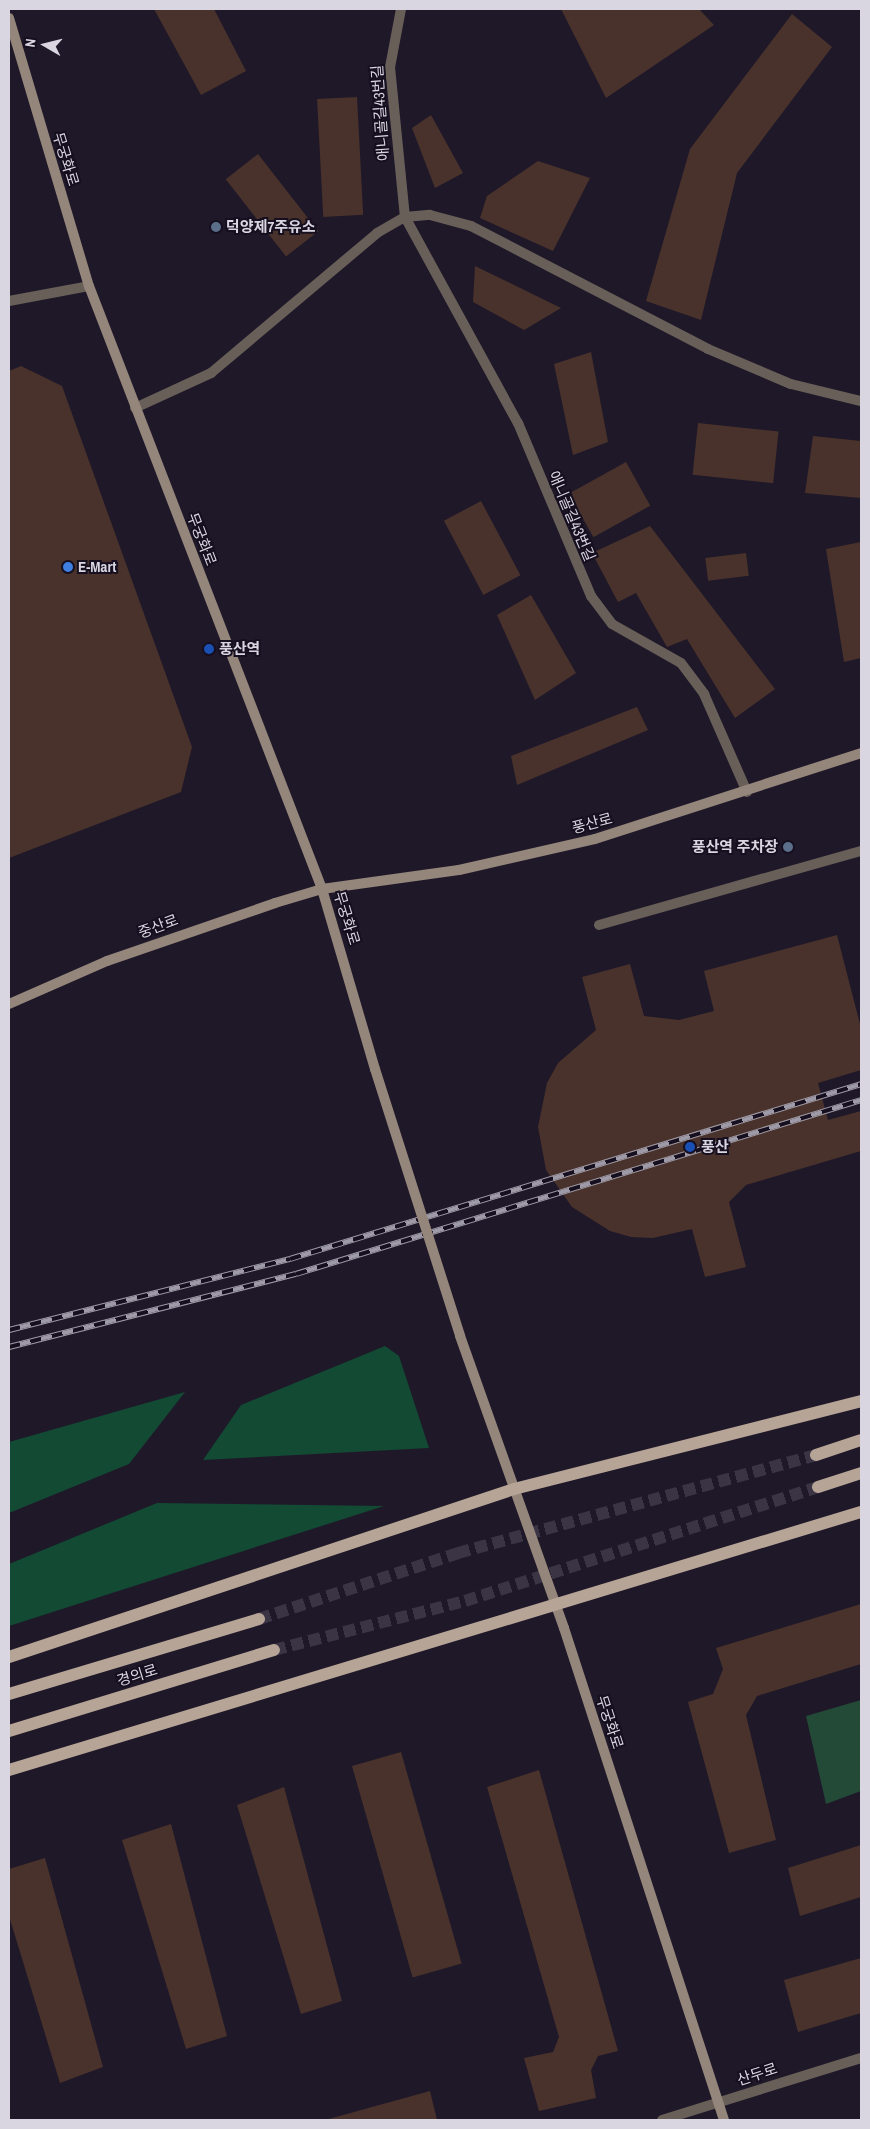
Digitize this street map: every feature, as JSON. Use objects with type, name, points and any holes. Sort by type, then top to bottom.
[{"type":"main road","name":"무궁화로","points":[[9,18],[89,286],[322,889],[375,1069],[460,1336],[556,1607],[724,2120]]},
{"type":"main road","name":"풍산로","points":[[322,889],[459,870],[595,839],[861,754]]},
{"type":"main road","name":"중산로","points":[[9,1004],[173,936],[322,889]]},
{"type":"main road","points":[[9,1658],[514,1489],[861,1401]]},
{"type":"main road","points":[[816,1455],[861,1440]]},
{"type":"main road","points":[[818,1487],[861,1473]]},
{"type":"main road","points":[[9,1770],[556,1607],[861,1512]]},
{"type":"main road","name":"경의로","points":[[9,1694],[260,1619]]},
{"type":"main road","name":"경의로","points":[[9,1731],[274,1650]]},
{"type":"street","name":"애니골길43번길","points":[[401,9],[390,67],[405,217],[518,423],[591,596],[612,624],[681,663],[704,694],[746,792]]},
{"type":"street","points":[[135,408],[211,373],[377,233],[405,217],[430,215],[471,226],[708,349],[791,384],[861,401]]},
{"type":"street","points":[[9,301],[89,286]]},
{"type":"street","points":[[599,925],[861,852]]},
{"type":"street","name":"산두로","points":[[662,2120],[861,2058]]},
{"type":"green space","points":[[385,1346],[399,1356],[429,1448],[203,1460],[241,1405]]},
{"type":"green space","points":[[185,1392],[129,1464],[9,1513],[9,1442]]},
{"type":"green space","points":[[157,1503],[384,1506],[9,1626],[9,1564]]},
{"type":"green space","points":[[861,1700],[861,1791],[826,1804],[806,1716]]},
{"type":"building","points":[[154,9],[214,9],[246,71],[201,95]]},
{"type":"building","points":[[561,9],[699,9],[714,25],[606,98]]},
{"type":"building","points":[[792,14],[832,47],[737,173],[701,320],[646,301],[690,149]]},
{"type":"building","points":[[357,97],[363,215],[323,217],[317,99]]},
{"type":"building","points":[[431,115],[463,173],[435,188],[412,128]]},
{"type":"building","points":[[258,154],[318,231],[286,256],[226,179]]},
{"type":"building","points":[[538,161],[590,178],[553,251],[480,218],[487,196]]},
{"type":"building","points":[[475,266],[561,308],[524,330],[473,302]]},
{"type":"building","points":[[591,352],[608,442],[573,455],[554,364]]},
{"type":"building","name":"E-Mart","points":[[21,366],[62,386],[192,747],[181,792],[9,858],[9,371]]},
{"type":"building","points":[[698,423],[779,431],[773,483],[693,475]]},
{"type":"building","points":[[813,436],[861,441],[861,498],[805,493]]},
{"type":"building","points":[[626,462],[650,506],[593,537],[569,494]]},
{"type":"building","points":[[481,501],[520,575],[483,595],[444,521]]},
{"type":"building","points":[[650,526],[775,689],[735,718],[687,639],[667,647],[636,593],[618,602],[592,553]]},
{"type":"building","points":[[861,542],[861,658],[844,662],[826,549]]},
{"type":"building","points":[[746,553],[749,576],[708,581],[705,558]]},
{"type":"building","points":[[531,595],[576,673],[535,700],[497,615]]},
{"type":"building","points":[[637,707],[648,730],[517,785],[511,756]]},
{"type":"building","points":[[837,935],[861,1028],[861,1070],[818,1083],[828,1120],[861,1111],[861,1151],[746,1185],[729,1202],[746,1267],[705,1277],[692,1229],[653,1238],[631,1237],[610,1231],[572,1207],[546,1170],[538,1127],[547,1083],[558,1063],[596,1030],[582,977],[630,964],[644,1016],[679,1020],[714,1011],[704,971]]},
{"type":"building","points":[[861,1604],[861,1664],[757,1696],[746,1715],[776,1840],[729,1853],[688,1702],[713,1694],[723,1669],[716,1648]]},
{"type":"building","points":[[401,1752],[462,1963],[413,1978],[352,1766]]},
{"type":"building","points":[[539,1770],[618,2051],[598,2056],[591,2070],[596,2098],[539,2111],[524,2058],[553,2052],[559,2037],[487,1787]]},
{"type":"building","points":[[284,1787],[342,2001],[301,2014],[237,1805]]},
{"type":"building","points":[[171,1824],[227,2036],[186,2049],[122,1840]]},
{"type":"building","points":[[861,1845],[861,1897],[800,1916],[788,1868]]},
{"type":"building","points":[[45,1858],[103,2067],[60,2083],[9,1916],[9,1869]]},
{"type":"building","points":[[861,1958],[861,2013],[798,2032],[784,1980]]},
{"type":"building","points":[[430,2091],[437,2120],[325,2120]]},
{"type":"tunnel","points":[[259,1619],[458,1553],[816,1455]]},
{"type":"tunnel","points":[[274,1650],[465,1601],[818,1487]]},
{"type":"railway","points":[[9,1330],[290,1259],[861,1084]]},
{"type":"railway","points":[[9,1347],[296,1274],[861,1100]]},
{"type":"place","name":"덕양제7주유소","points":[[216,227]]},
{"type":"place","name":"E-Mart","points":[[68,567]]},
{"type":"place","name":"풍산역","points":[[209,649]]},
{"type":"place","name":"풍산역 주차장","points":[[788,847]]},
{"type":"place","name":"풍산","points":[[690,1147]]}]
